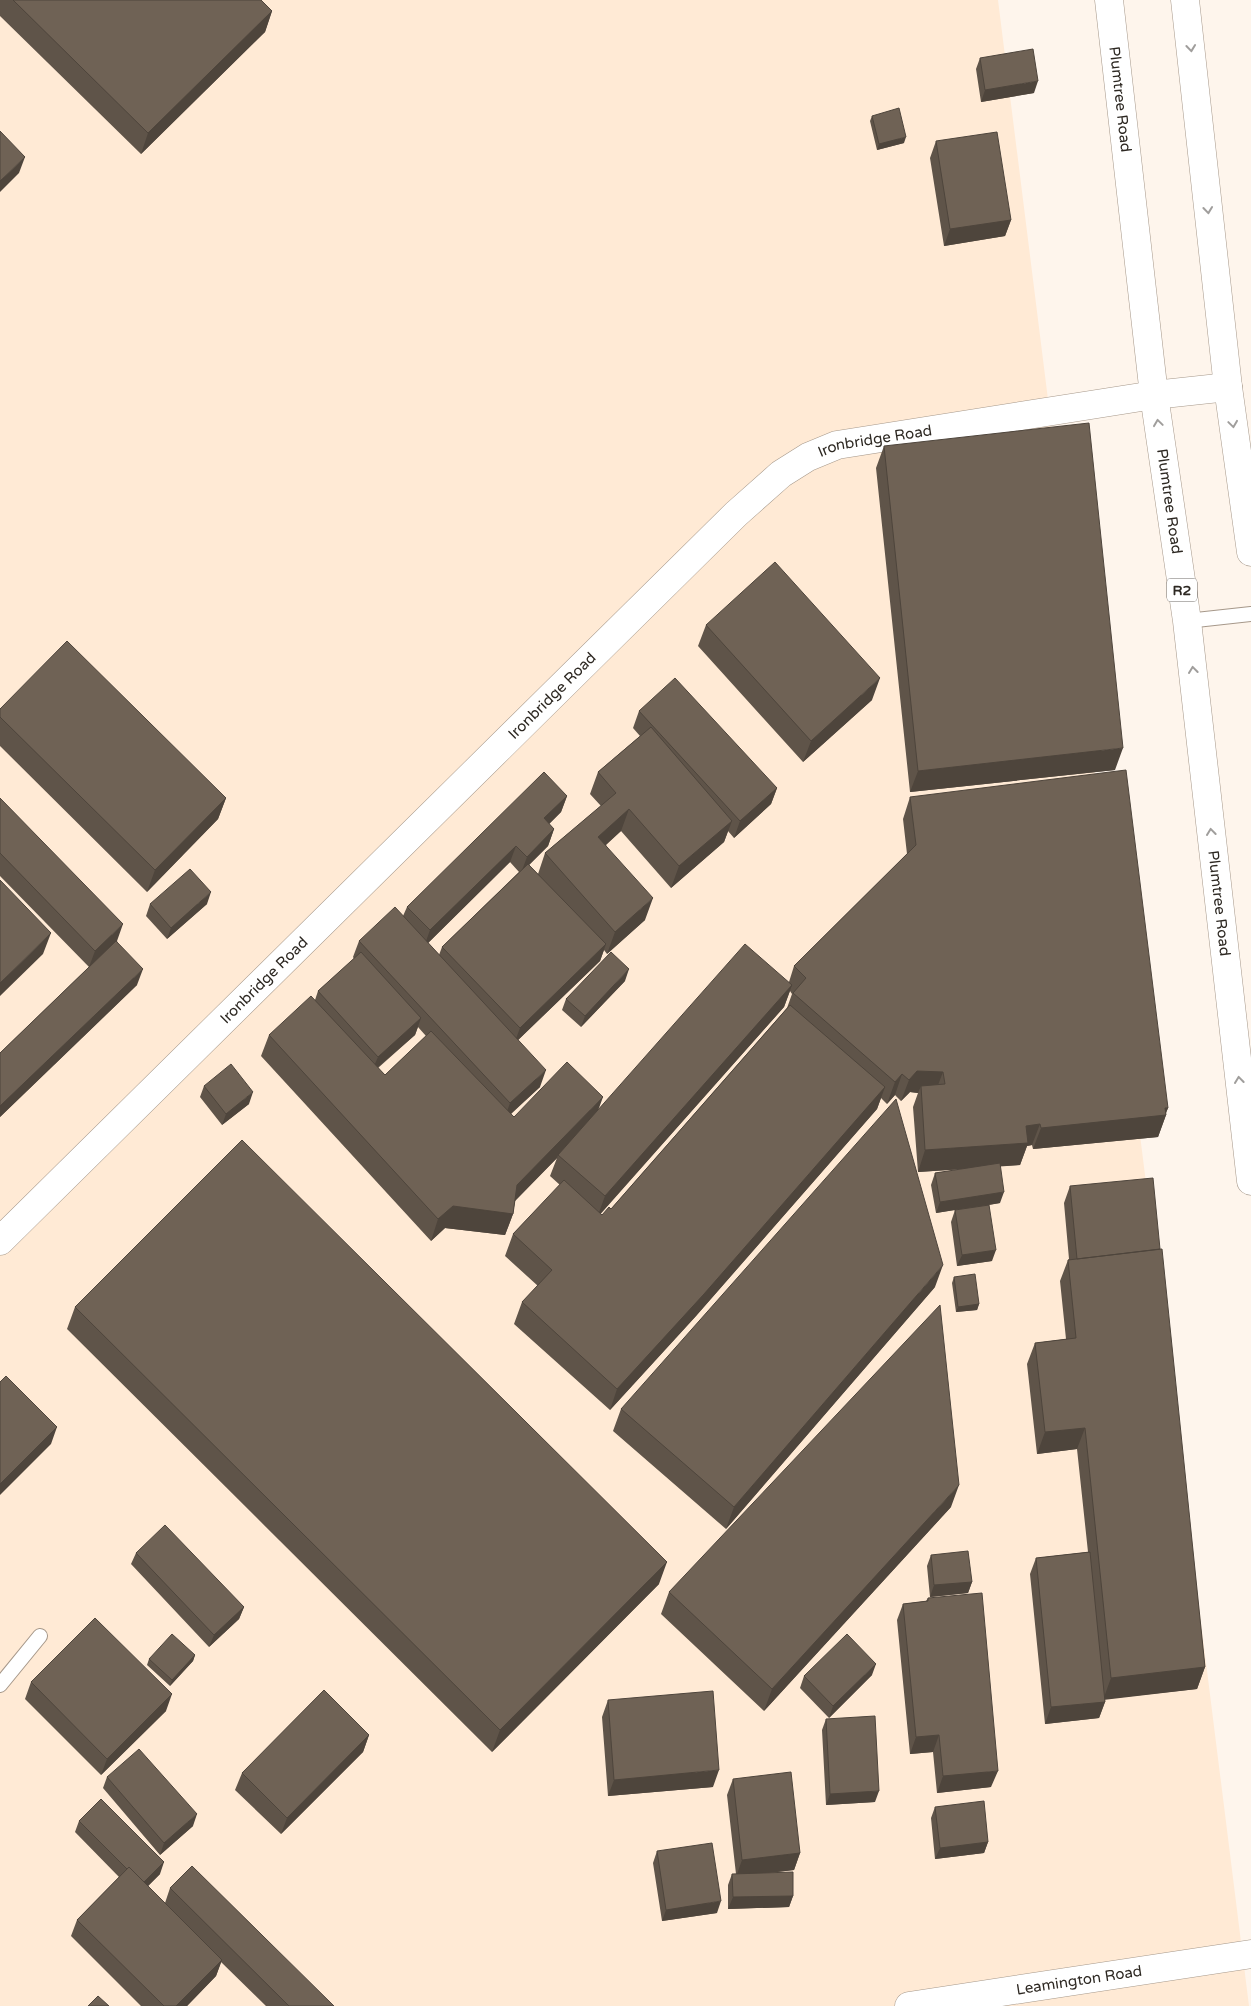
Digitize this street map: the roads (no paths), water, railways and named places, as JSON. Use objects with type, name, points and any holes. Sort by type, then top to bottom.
[{"type":"main road","name":"Plumtree Road","points":[[1109,0],[1154,395],[1187,621],[1251,1181]]},
{"type":"main road","points":[[1185,0],[1228,387],[1251,552]]},
{"type":"main road","name":"Ironbridge Road","points":[[0,1241],[729,521],[781,474],[808,457],[837,445],[1154,395],[1228,387]]},
{"type":"main road","name":"Leamington Road","points":[[909,2006],[1251,1954]]},
{"type":"lane","points":[[1187,621],[1251,614]]},
{"type":"lane","points":[[0,1685],[40,1636]]}]
